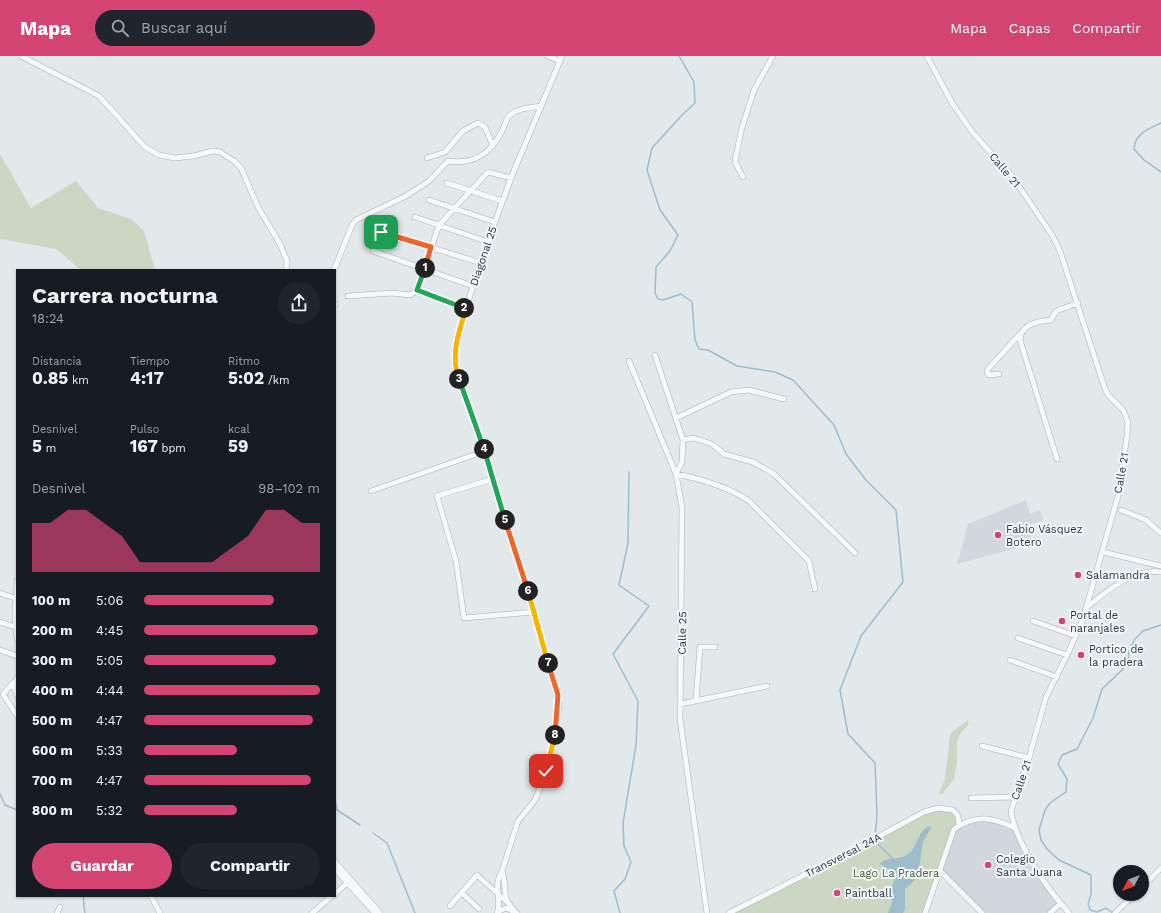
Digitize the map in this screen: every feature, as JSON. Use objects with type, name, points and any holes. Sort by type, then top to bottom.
[{"type":"street","points":[[21,56],[99,96],[145,147],[159,156],[175,158],[193,156],[212,151],[220,152],[234,161],[241,168],[258,207],[280,244],[287,261],[286,269]]},
{"type":"street","points":[[548,56],[561,58]]},
{"type":"street","points":[[743,177],[736,162],[741,131],[754,90],[773,56]]},
{"type":"street","name":"Calle 21","points":[[927,56],[945,92],[973,133],[1012,176],[1052,235],[1060,251],[1078,303],[1105,389],[1109,396],[1123,410],[1128,422],[1118,496],[1103,552],[1076,636],[1046,697],[1029,758],[1014,797],[1011,811],[1015,828],[1030,859],[1060,904],[1069,913]]},
{"type":"street","name":"Diagonal 25","points":[[497,912],[497,878],[502,871],[514,829],[518,821],[535,800],[544,778],[555,741],[558,695],[493,479],[454,362],[458,338],[466,309],[502,201],[561,58]]},
{"type":"street","points":[[448,161],[456,162],[474,160],[493,146],[502,132],[508,117],[517,110],[541,106]]},
{"type":"street","points":[[427,158],[445,152],[463,131],[478,123],[485,128],[493,146]]},
{"type":"street","points":[[445,152],[448,161]]},
{"type":"street","points":[[334,269],[352,225],[356,220],[371,212],[379,211],[406,196],[428,181],[448,161]]},
{"type":"street","points":[[348,296],[392,293],[410,295],[417,290],[439,225],[488,172],[511,178]]},
{"type":"street","points":[[447,183],[502,201]]},
{"type":"street","points":[[429,200],[495,222]]},
{"type":"street","points":[[415,217],[488,242]]},
{"type":"street","points":[[381,232],[481,263]]},
{"type":"street","points":[[373,252],[474,286]]},
{"type":"street","points":[[417,290],[466,309]]},
{"type":"street","points":[[999,374],[990,375],[987,372],[1026,326],[1035,322],[1051,320],[1056,311],[1078,303]]},
{"type":"street","points":[[1020,334],[1020,340],[1057,459]]},
{"type":"street","points":[[655,356],[683,440],[682,462],[676,474],[701,478],[740,495],[749,501],[809,561],[815,589]]},
{"type":"street","name":"Calle 25","points":[[628,361],[676,474],[682,508],[680,719],[707,913]]},
{"type":"street","points":[[676,418],[731,392],[749,390],[784,399]]},
{"type":"street","points":[[683,440],[694,438],[712,444],[724,454],[753,462],[774,474],[855,554]]},
{"type":"street","points":[[371,491],[484,451]]},
{"type":"street","points":[[493,479],[437,496],[456,561],[464,618],[534,612]]},
{"type":"street","points":[[1121,510],[1146,520],[1161,534]]},
{"type":"street","points":[[1103,552],[1161,566]]},
{"type":"street","points":[[1086,608],[1120,582],[1139,575],[1161,572]]},
{"type":"street","points":[[16,590],[16,633]]},
{"type":"street","points":[[0,593],[15,598]]},
{"type":"street","points":[[1034,621],[1076,636]]},
{"type":"street","points":[[0,622],[15,627]]},
{"type":"street","points":[[1018,638],[1067,656]]},
{"type":"street","points":[[696,701],[700,647],[715,647]]},
{"type":"street","points":[[0,650],[16,656]]},
{"type":"street","points":[[1010,660],[1057,677]]},
{"type":"street","points":[[16,680],[13,688],[16,693]]},
{"type":"street","points":[[16,680],[3,694],[16,714]]},
{"type":"street","points":[[681,704],[767,686]]},
{"type":"street","points":[[982,746],[1029,758]]},
{"type":"street","points":[[971,798],[1014,797]]},
{"type":"street","name":"Transversal 24A","points":[[729,913],[848,853],[924,812],[944,808],[952,810],[958,816],[959,825]]},
{"type":"street","points":[[925,913],[940,871],[951,833],[959,825],[985,818],[998,820],[1015,828]]},
{"type":"street","points":[[336,863],[375,913]]},
{"type":"street","points":[[1149,880],[1161,868]]},
{"type":"street","points":[[336,870],[380,913]]},
{"type":"street","name":"Diagonal 25","points":[[502,871],[505,880],[505,898],[508,903]]},
{"type":"street","points":[[940,871],[982,913]]},
{"type":"street","points":[[450,906],[478,876],[516,912]]},
{"type":"street","points":[[336,893],[349,881]]},
{"type":"street","points":[[462,893],[479,909]]},
{"type":"street","points":[[152,897],[160,913]]},
{"type":"street","points":[[312,913],[331,897]]},
{"type":"street","points":[[1117,912],[1128,901]]},
{"type":"street","points":[[1050,913],[1060,904]]},
{"type":"street","points":[[57,913],[60,907]]},
{"type":"street","points":[[497,912],[506,908],[516,912]]},
{"type":"shaded area","name":"Fabio Vásquez Botero","points":[[1026,500],[1030,514],[1040,510],[1043,520],[1028,525],[1032,544],[957,564],[968,524]]},
{"type":"shaded area","name":"Colegio Santa Juana","points":[[985,818],[1015,828],[1030,859],[1060,904],[1050,913],[982,913],[940,871],[954,829]]},
{"type":"green space","points":[[0,154],[31,208],[76,181],[98,208],[131,219],[144,231],[154,266],[153,269],[80,269],[56,249],[0,239]]},
{"type":"green space","points":[[968,720],[969,724],[960,734],[957,742],[957,762],[954,779],[942,794],[939,793],[945,779],[950,736],[952,732]]},
{"type":"green space","name":"Lago La Pradera","points":[[938,808],[956,812],[959,825],[954,829],[925,913],[729,913],[924,812]]},
{"type":"water","points":[[929,826],[931,828],[923,842],[918,875],[915,880],[905,889],[905,909],[903,913],[888,913],[892,902],[892,886],[897,874],[880,863],[907,855],[913,848],[922,831]]},
{"type":"waterway","points":[[679,56],[694,82],[695,103],[652,148],[647,170],[660,210],[678,235],[670,251],[656,267],[655,293],[658,299],[663,300],[681,294],[692,302],[695,340],[699,349],[708,350],[737,366],[775,372],[793,380],[834,425],[846,454],[866,480],[896,510],[903,582],[861,636],[840,690],[848,734],[875,763],[877,816],[875,836]]},
{"type":"waterway","points":[[1161,123],[1143,132],[1137,139],[1134,149],[1144,160],[1161,172]]},
{"type":"waterway","points":[[620,913],[614,891],[625,879],[631,862],[624,846],[623,823],[636,745],[638,701],[613,654],[649,606],[619,585],[628,543],[629,472]]},
{"type":"waterway","points":[[1113,913],[1106,908],[1097,912],[1090,910],[1088,904],[1091,894],[1091,875],[1059,860],[1047,849],[1041,840],[1039,830],[1045,810],[1050,803],[1066,792],[1067,779],[1058,764],[1062,755],[1077,749],[1093,718],[1102,689],[1122,670],[1128,660],[1129,651],[1135,639],[1143,631],[1161,625]]},
{"type":"waterway","points":[[0,794],[5,805],[16,810]]},
{"type":"waterway","points":[[336,804],[337,810],[360,825]]},
{"type":"waterway","points":[[373,833],[387,843],[415,913]]},
{"type":"waterway","points":[[875,841],[895,861]]},
{"type":"waterway","points":[[83,897],[85,913]]},
{"type":"place","name":"Fabio Vásquez Botero","points":[[998,535]]},
{"type":"place","name":"Salamandra","points":[[1078,575]]},
{"type":"place","name":"Portal de naranjales","points":[[1062,621]]},
{"type":"place","name":"Portico de la pradera","points":[[1081,655]]},
{"type":"place","name":"Colegio Santa Juana","points":[[988,865]]},
{"type":"place","name":"Paintball","points":[[837,893]]},
{"type":"route","points":[[381,232],[431,247],[417,290],[466,309],[458,338],[454,362],[455,369],[484,451],[558,695],[555,741],[546,771]]}]
